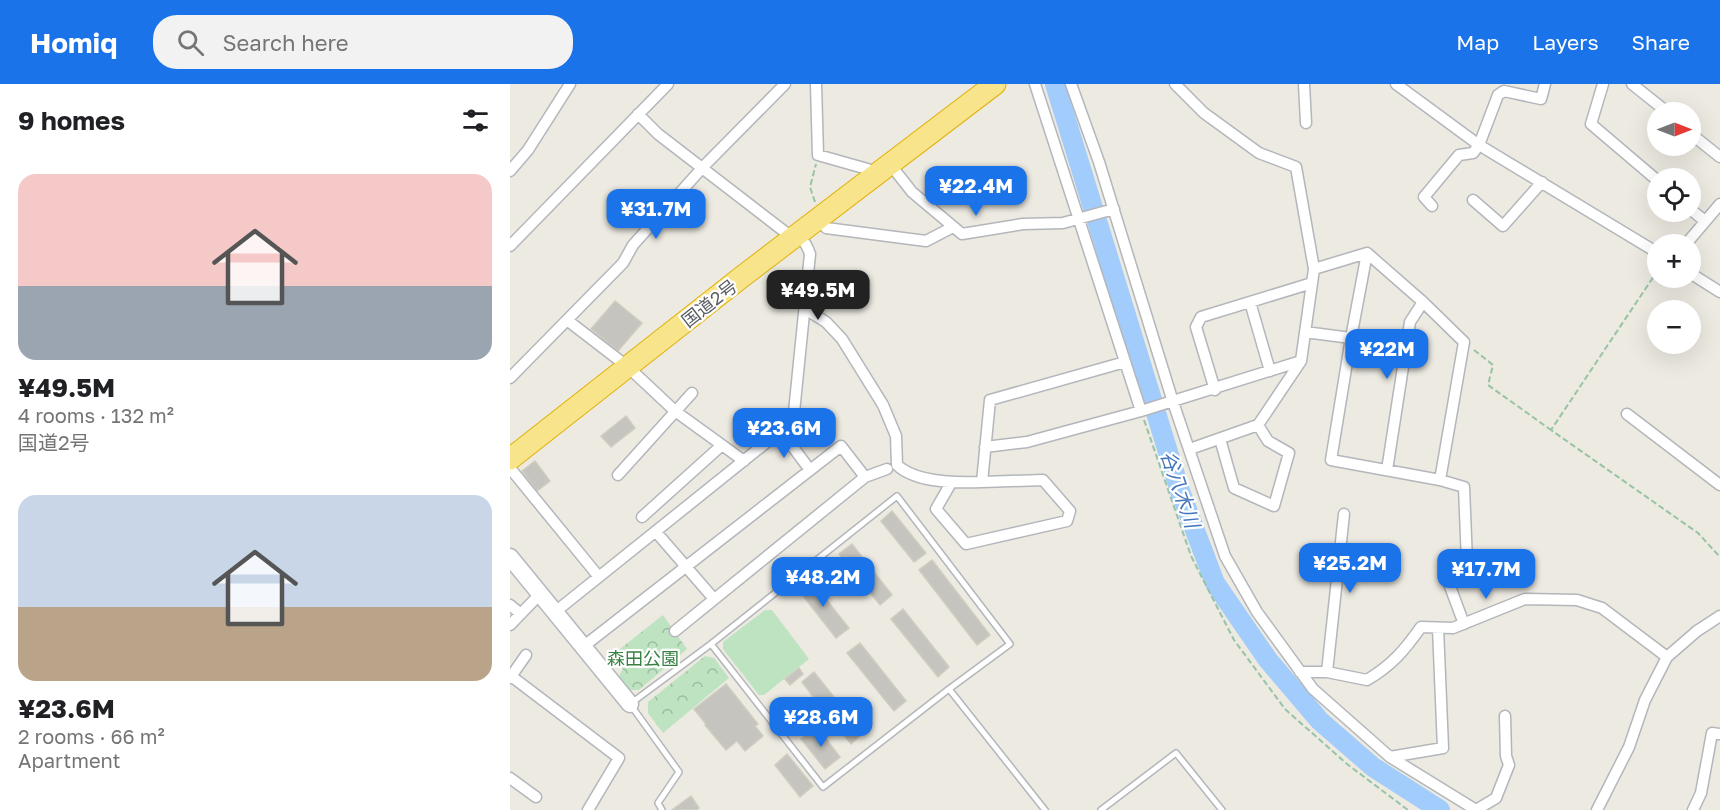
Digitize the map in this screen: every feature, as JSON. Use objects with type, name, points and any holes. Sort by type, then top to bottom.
[{"type":"highway","name":"国道2号","points":[[510,459],[995,84]]},
{"type":"street","points":[[510,171],[528,150],[570,84]]},
{"type":"street","points":[[510,378],[623,263],[633,245],[703,167],[785,84]]},
{"type":"street","points":[[816,84],[818,155],[884,168],[962,234],[1023,224],[1063,223],[1114,208]]},
{"type":"street","points":[[1035,84],[1141,411]]},
{"type":"street","points":[[1071,84],[1100,162],[1173,402],[1225,556],[1257,612],[1313,689],[1390,757],[1476,810],[1496,798],[1509,765],[1506,756],[1505,716]]},
{"type":"street","points":[[1175,84],[1204,113],[1259,153],[1296,167],[1314,270],[1300,361],[1258,425],[1190,449]]},
{"type":"street","points":[[1304,84],[1306,123]]},
{"type":"street","points":[[1396,84],[1479,145],[1647,246]]},
{"type":"street","points":[[1432,206],[1424,197],[1459,155],[1473,153],[1479,145],[1498,95],[1514,88],[1541,99],[1545,84]]},
{"type":"street","points":[[1603,84],[1591,124],[1647,171]]},
{"type":"street","points":[[1632,84],[1654,102]]},
{"type":"street","points":[[510,246],[666,85]]},
{"type":"street","points":[[638,114],[658,134],[785,231],[798,235],[806,242],[810,254],[793,422]]},
{"type":"street","points":[[1701,142],[1720,157]]},
{"type":"street","points":[[1473,200],[1503,226],[1542,182]]},
{"type":"street","points":[[1694,234],[1720,204]]},
{"type":"street","points":[[820,218],[826,228],[926,241],[953,227]]},
{"type":"street","points":[[1701,218],[1705,221]]},
{"type":"street","points":[[1314,270],[1367,253]]},
{"type":"street","points":[[1367,253],[1464,342],[1440,480]]},
{"type":"street","points":[[1367,253],[1331,460],[1440,480],[1464,487],[1467,562],[1447,565],[1448,581],[1464,624]]},
{"type":"street","points":[[1701,280],[1720,291]]},
{"type":"street","points":[[1215,390],[1196,327],[1201,317],[1312,283]]},
{"type":"street","points":[[1250,302],[1270,371]]},
{"type":"street","points":[[1387,470],[1410,322],[1423,302]]},
{"type":"street","points":[[805,309],[826,322],[842,339],[883,405],[896,436],[897,465],[905,472],[951,483],[1043,480],[1070,511],[1067,521],[966,544],[936,509],[951,483]]},
{"type":"street","points":[[567,320],[628,367],[675,411],[744,461]]},
{"type":"street","points":[[1305,332],[1351,339]]},
{"type":"street","points":[[985,447],[1027,442],[1141,411],[1215,390],[1300,361]]},
{"type":"street","points":[[982,482],[990,400],[1125,362]]},
{"type":"street","points":[[618,474],[692,393]]},
{"type":"street","points":[[555,612],[793,422],[801,413]]},
{"type":"street","points":[[1627,414],[1720,485]]},
{"type":"street","points":[[1220,439],[1234,488],[1274,506],[1289,453],[1268,441],[1258,425]]},
{"type":"street","points":[[781,431],[810,470]]},
{"type":"street","points":[[642,517],[722,445]]},
{"type":"street","points":[[584,646],[841,446],[865,477]]},
{"type":"street","points":[[510,468],[599,577]]},
{"type":"street","points":[[675,631],[865,477],[887,469]]},
{"type":"street","points":[[1327,672],[1344,514]]},
{"type":"street","points":[[656,532],[714,599]]},
{"type":"street","points":[[510,557],[630,704]]},
{"type":"street","points":[[510,625],[540,594]]},
{"type":"street","points":[[1300,672],[1327,672],[1367,680],[1385,670],[1402,654],[1421,627],[1453,628],[1525,599],[1577,600],[1602,608],[1667,657]]},
{"type":"street","points":[[510,605],[521,614]]},
{"type":"street","points":[[1597,810],[1629,747],[1645,700],[1667,657],[1697,631],[1720,616]]},
{"type":"street","points":[[1390,757],[1443,748],[1438,628]]},
{"type":"street","points":[[526,655],[510,677],[619,758],[588,810]]},
{"type":"street","points":[[1693,810],[1701,793],[1712,733],[1720,734]]},
{"type":"street","points":[[510,777],[536,797]]},
{"type":"lane","points":[[662,810],[658,803],[679,772],[630,704],[711,644],[897,496],[1010,644],[824,787],[711,644]]},
{"type":"lane","points":[[949,689],[1045,810]]},
{"type":"lane","points":[[1101,810],[1176,753],[1222,810]]},
{"type":"path","points":[[818,155],[810,187],[820,218]]},
{"type":"path","points":[[1464,342],[1493,365],[1488,385],[1551,430]]},
{"type":"path","points":[[1141,411],[1191,556],[1234,640],[1285,709],[1347,764],[1408,810]]},
{"type":"green space","points":[[765,610],[772,610],[809,659],[764,695],[759,695],[723,649],[723,642]]},
{"type":"green space","name":"森田公園","points":[[663,615],[687,649],[639,690],[628,690],[621,680],[620,675],[623,669],[620,664],[614,668],[606,660]]},
{"type":"green space","points":[[705,656],[714,658],[729,678],[663,733],[648,713],[648,702]]},
{"type":"building","points":[[615,301],[642,323],[618,351],[591,329]]},
{"type":"building","points":[[626,416],[635,428],[611,447],[601,436]]},
{"type":"building","points":[[535,461],[550,481],[537,491],[522,471]]},
{"type":"building","points":[[892,511],[926,553],[914,562],[881,521]]},
{"type":"building","points":[[852,544],[892,595],[880,605],[839,554]]},
{"type":"building","points":[[932,560],[990,635],[977,645],[919,570]]},
{"type":"building","points":[[809,578],[849,628],[836,638],[797,588]]},
{"type":"building","points":[[903,609],[949,667],[938,677],[891,619]]},
{"type":"building","points":[[860,643],[906,701],[894,711],[847,653]]},
{"type":"building","points":[[799,668],[803,674],[790,685],[785,679]]},
{"type":"building","points":[[814,672],[838,702],[825,712],[802,682]]},
{"type":"building","points":[[726,684],[758,724],[755,726],[763,736],[745,751],[737,741],[726,750],[694,709]]},
{"type":"building","points":[[846,714],[862,734],[851,744],[834,723]]},
{"type":"building","points":[[817,727],[840,757],[825,769],[801,739]]},
{"type":"building","points":[[787,754],[813,786],[800,797],[775,765]]},
{"type":"building","points":[[691,796],[699,808],[697,810],[672,810]]},
{"type":"waterway","name":"谷八木川","points":[[1055,84],[1180,491],[1215,583],[1268,660],[1320,721],[1373,767],[1440,810]]}]
